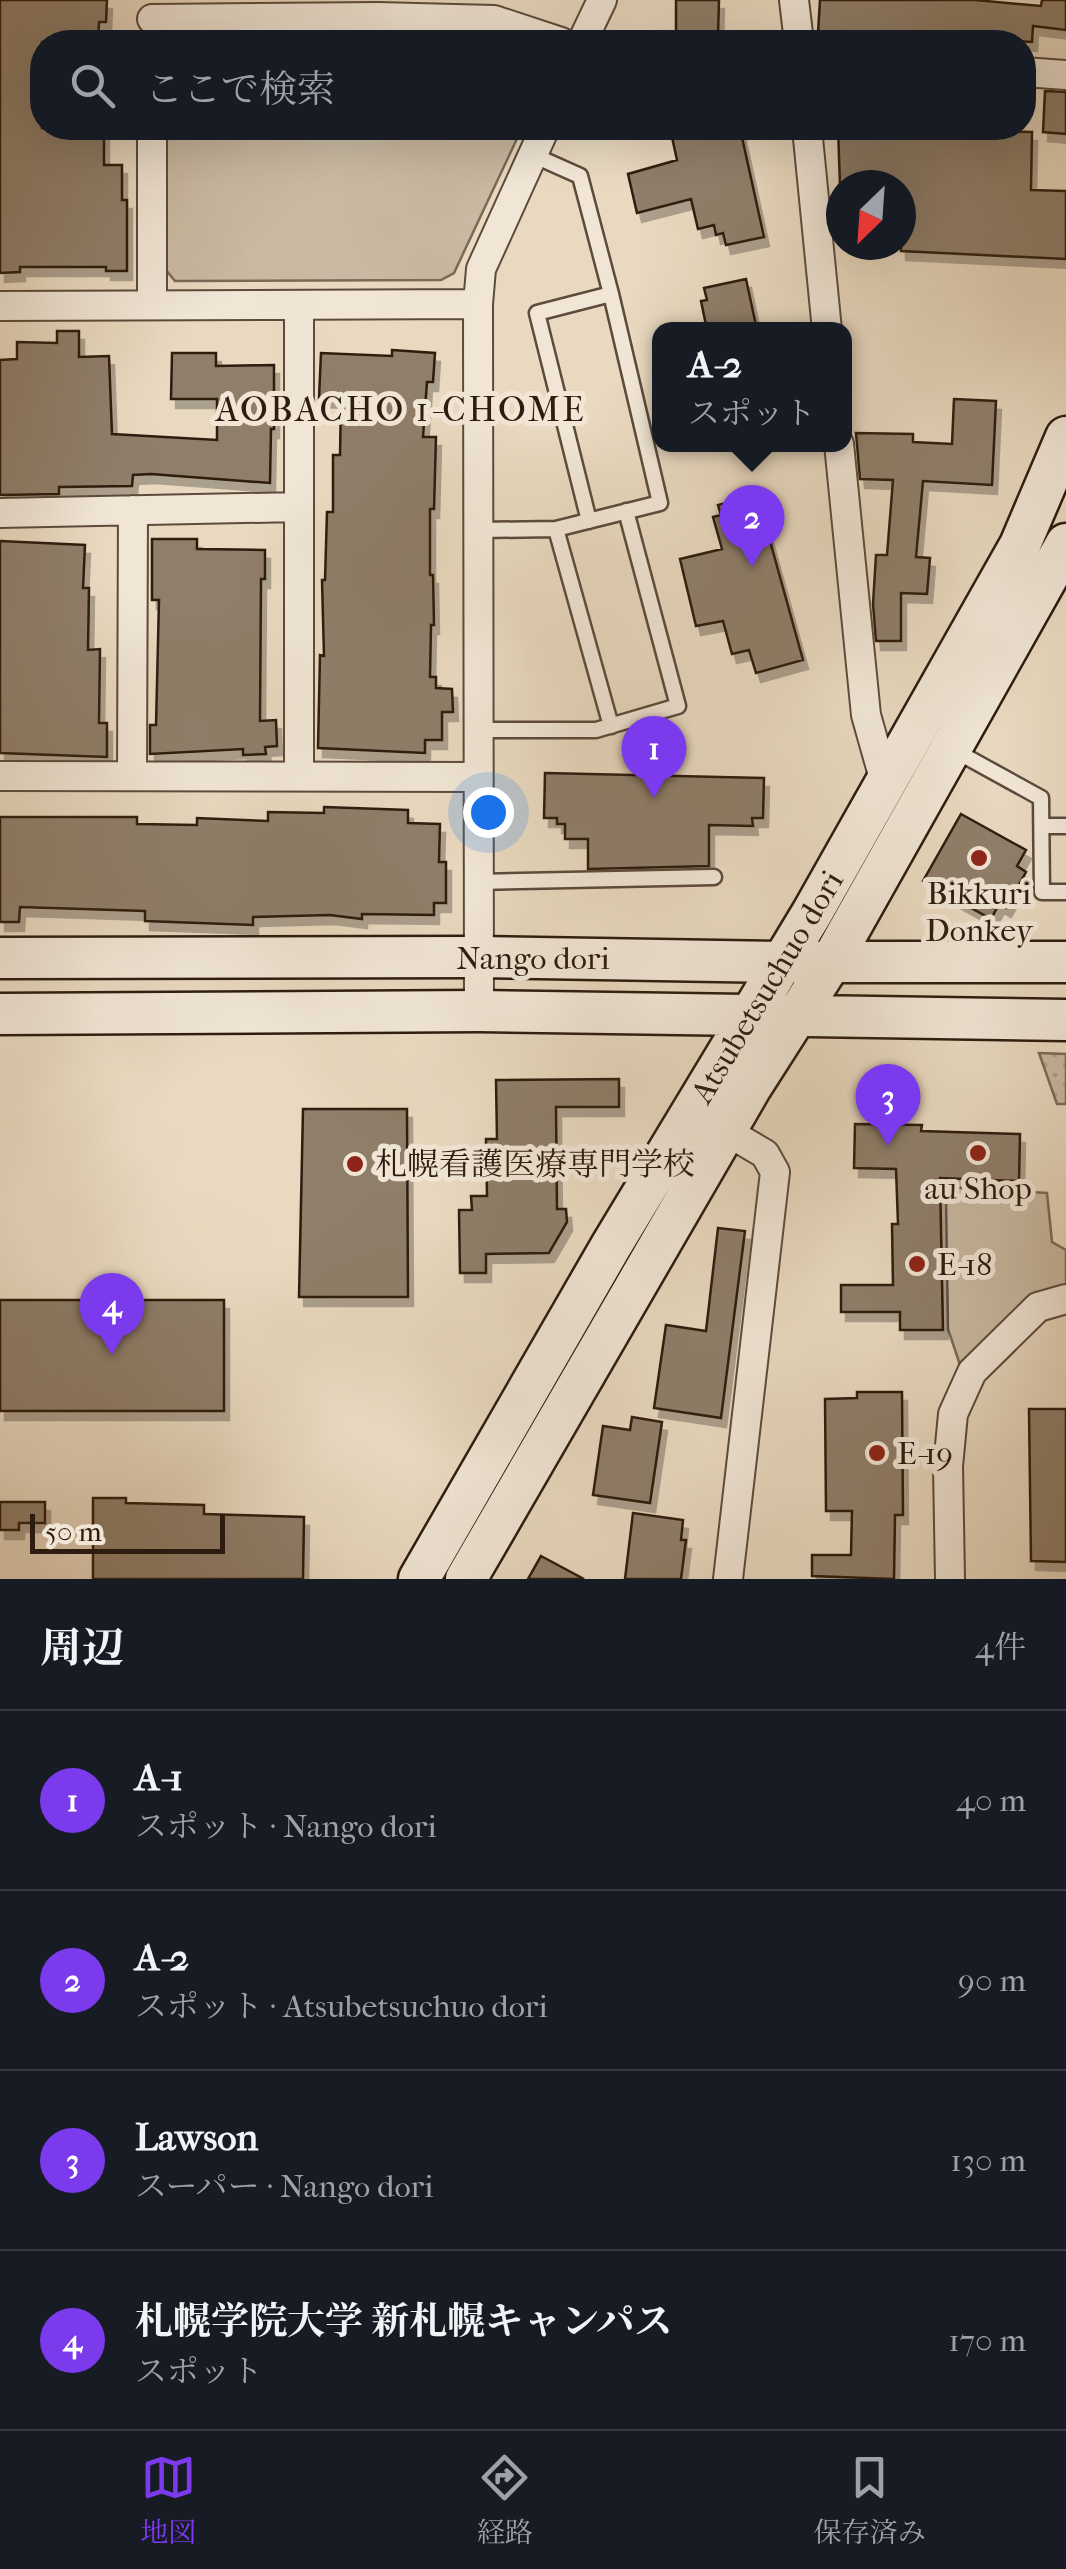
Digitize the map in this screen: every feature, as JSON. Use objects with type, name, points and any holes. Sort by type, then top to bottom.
[{"type":"main road","name":"Atsubetsuchuo dori","points":[[420,1579],[602,1263],[752,1015],[1020,546],[1066,437]]},
{"type":"main road","name":"Atsubetsuchuo dori","points":[[466,1579],[726,1131],[831,962],[1063,554]]},
{"type":"main road","name":"Nango dori","points":[[0,958],[477,956],[1066,962]]},
{"type":"main road","name":"Nango dori","points":[[0,1014],[479,1011],[1066,1020]]},
{"type":"street","points":[[588,30],[602,0]]},
{"type":"street","points":[[794,0],[797,30]]},
{"type":"street","points":[[152,20],[215,9],[378,8],[494,20],[524,30]]},
{"type":"street","points":[[1036,73],[1066,74]]},
{"type":"street","points":[[152,140],[152,304]]},
{"type":"street","points":[[479,1011],[478,304],[481,270],[539,140]]},
{"type":"street","points":[[808,140],[826,322]]},
{"type":"street","points":[[0,306],[478,304]]},
{"type":"street","points":[[298,775],[299,306]]},
{"type":"street","points":[[840,452],[866,715],[884,782]]},
{"type":"street","points":[[0,514],[299,507]]},
{"type":"street","points":[[132,774],[133,510]]},
{"type":"street","points":[[0,776],[476,777]]},
{"type":"street","points":[[726,1131],[765,1154],[775,1172],[728,1579]]},
{"type":"street","points":[[950,1579],[948,1466],[953,1414],[972,1372],[1038,1308],[1066,1299]]},
{"type":"lane","points":[[480,530],[556,530],[660,503],[580,176],[533,154]]},
{"type":"lane","points":[[589,521],[537,312],[610,294]]},
{"type":"lane","points":[[476,730],[596,730],[678,706],[626,512]]},
{"type":"lane","points":[[556,530],[611,726]]},
{"type":"lane","points":[[950,748],[1041,798],[1042,892],[1066,892]]},
{"type":"lane","points":[[1043,826],[1066,826]]},
{"type":"lane","points":[[477,882],[714,877]]},
{"type":"shaded area","points":[[166,140],[516,140],[454,273],[441,280],[175,281],[166,270]]},
{"type":"shaded area","points":[[1039,1053],[1066,1054],[1066,1104],[1057,1104]]},
{"type":"shaded area","points":[[946,1187],[1047,1193],[1052,1242],[1066,1250],[1066,1292],[962,1371],[948,1329]]},
{"type":"building","points":[[0,0],[107,0],[106,22],[99,22],[99,30],[30,30],[30,140],[104,140],[104,165],[122,165],[122,200],[127,200],[127,271],[106,271],[106,267],[20,267],[20,272],[0,273]]},
{"type":"building","points":[[676,0],[719,0],[718,30],[676,30]]},
{"type":"building","points":[[820,0],[975,0],[1041,6],[1042,0],[1066,0],[1066,30],[1033,26],[1033,30],[818,30]]},
{"type":"building","points":[[1045,91],[1066,92],[1066,134],[1043,132]]},
{"type":"building","points":[[673,140],[743,140],[764,237],[726,245],[723,233],[716,235],[714,225],[698,229],[691,199],[637,213],[628,174],[677,160]]},
{"type":"building","points":[[838,140],[1032,140],[1031,190],[1066,191],[1066,259],[916,252],[916,170],[839,170]]},
{"type":"building","points":[[746,279],[755,322],[705,322],[701,301],[707,300],[704,288]]},
{"type":"building","points":[[57,331],[79,331],[79,357],[109,356],[112,434],[217,440],[217,399],[171,399],[172,353],[216,353],[216,366],[274,365],[270,483],[151,474],[133,475],[132,486],[59,487],[59,494],[0,495],[0,360],[17,359],[17,342],[57,343]]},
{"type":"building","points":[[392,350],[435,353],[433,382],[427,382],[423,437],[436,437],[434,509],[430,509],[434,625],[430,677],[436,677],[436,688],[452,689],[453,712],[442,712],[442,740],[425,740],[425,753],[318,748],[320,655],[324,656],[322,580],[327,512],[333,512],[333,455],[340,455],[341,399],[319,398],[321,353],[392,356]]},
{"type":"building","points":[[954,399],[996,401],[992,485],[923,481],[916,557],[930,558],[927,594],[901,593],[901,641],[876,641],[876,555],[887,555],[893,480],[860,479],[856,433],[913,434],[913,442],[952,444]]},
{"type":"building","points":[[757,494],[803,660],[756,673],[749,650],[732,654],[723,621],[696,626],[680,559],[722,549],[713,517],[721,515],[718,505]]},
{"type":"building","points":[[152,539],[197,539],[197,549],[265,550],[265,579],[261,579],[260,721],[276,720],[277,746],[265,747],[266,754],[243,755],[243,749],[150,754],[150,725],[156,725],[159,600],[152,600]]},
{"type":"building","points":[[0,541],[85,545],[83,588],[89,588],[88,650],[100,649],[99,723],[107,723],[107,757],[0,753]]},
{"type":"building","points":[[545,773],[764,778],[763,818],[752,818],[753,826],[709,825],[709,866],[588,869],[588,839],[565,839],[565,824],[557,824],[557,818],[544,818]]},
{"type":"building","points":[[324,807],[408,810],[408,823],[440,824],[439,862],[446,862],[446,903],[434,903],[434,915],[362,914],[362,919],[330,915],[253,917],[253,925],[145,921],[145,911],[20,907],[19,922],[0,922],[0,817],[137,817],[137,824],[197,825],[197,818],[268,821],[268,812],[324,813]]},
{"type":"building","name":"Bikkuri Donkey","points":[[961,814],[1026,850],[1017,866],[1026,872],[1006,908],[999,904],[991,919],[923,881]]},
{"type":"building","points":[[619,1079],[619,1107],[556,1107],[557,1209],[566,1209],[567,1222],[549,1253],[486,1254],[486,1273],[460,1273],[459,1210],[472,1210],[471,1196],[487,1196],[486,1139],[497,1139],[496,1080]]},
{"type":"building","name":"札幌看護医療専門学校","points":[[303,1109],[407,1109],[408,1297],[299,1297]]},
{"type":"building","points":[[855,1124],[922,1125],[921,1131],[1020,1134],[1019,1181],[940,1178],[943,1330],[900,1330],[900,1312],[841,1312],[841,1285],[893,1285],[892,1224],[898,1224],[896,1169],[854,1168]]},
{"type":"building","points":[[718,1228],[745,1231],[721,1418],[654,1408],[666,1325],[706,1331]]},
{"type":"building","points":[[0,1300],[224,1300],[224,1411],[0,1411]]},
{"type":"building","points":[[857,1392],[902,1392],[903,1515],[895,1515],[894,1579],[812,1576],[812,1555],[851,1555],[852,1511],[826,1511],[825,1399],[857,1398]]},
{"type":"building","points":[[1029,1409],[1066,1409],[1066,1562],[1031,1561]]},
{"type":"building","points":[[632,1417],[662,1422],[650,1503],[593,1495],[603,1426],[630,1430]]},
{"type":"building","points":[[93,1498],[204,1505],[204,1514],[304,1517],[303,1579],[93,1579]]},
{"type":"building","points":[[0,1502],[45,1502],[45,1523],[19,1523],[19,1530],[0,1530]]},
{"type":"building","points":[[633,1513],[683,1520],[681,1540],[686,1540],[681,1579],[625,1579]]},
{"type":"building","points":[[541,1556],[584,1579],[528,1579]]},
{"type":"place","name":"A-2","points":[[752,567]]},
{"type":"place","name":"A-1","points":[[654,798]]},
{"type":"place","name":"Bikkuri Donkey","points":[[979,858]]},
{"type":"place","name":"Lawson","points":[[888,1146]]},
{"type":"place","name":"au Shop","points":[[978,1153]]},
{"type":"place","name":"札幌看護医療専門学校","points":[[355,1164]]},
{"type":"place","name":"E-18","points":[[917,1264]]},
{"type":"place","name":"札幌学院大学 新札幌キャンパス","points":[[112,1355]]},
{"type":"place","name":"E-19","points":[[877,1453]]},
{"type":"district","name":"AOBACHO 1-CHOME","points":[[401,409]]}]
